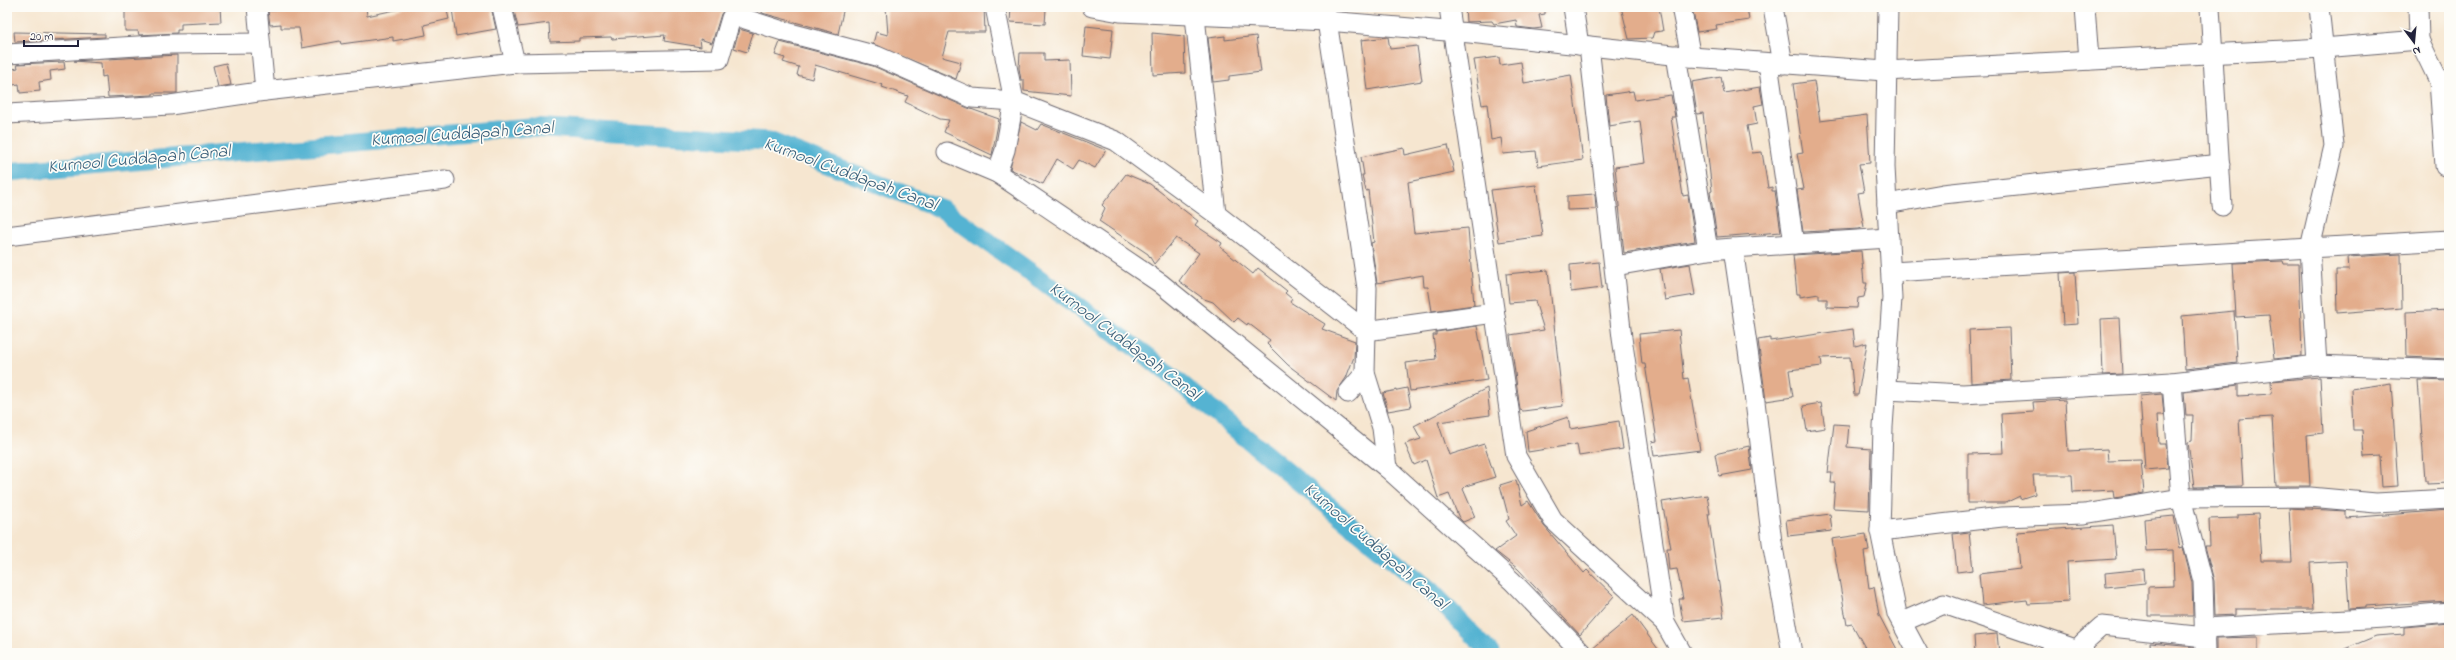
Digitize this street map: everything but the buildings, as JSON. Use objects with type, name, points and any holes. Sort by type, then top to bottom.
[{"type":"street","points":[[257,7],[265,91]]},
{"type":"street","points":[[502,7],[515,63]]},
{"type":"street","points":[[995,7],[1014,101],[1005,150],[997,173]]},
{"type":"street","points":[[1092,7],[1120,12],[1194,11],[1326,14],[1453,33],[1684,56],[1885,71],[2323,48],[2419,40]]},
{"type":"street","points":[[1449,7],[1516,456],[1553,520],[1665,622],[1682,653]]},
{"type":"street","points":[[1573,7],[1584,45],[1615,266],[1622,338],[1665,622]]},
{"type":"street","points":[[1681,7],[1684,56],[1708,250]]},
{"type":"street","points":[[1773,7],[1776,63],[1794,244]]},
{"type":"street","points":[[1888,7],[1885,71],[1885,168],[1892,298],[1886,390],[1880,531],[1897,614],[1918,653]]},
{"type":"street","points":[[2085,7],[2089,60]]},
{"type":"street","points":[[2210,7],[2222,206]]},
{"type":"street","points":[[2317,364],[2310,248],[2334,146],[2319,7]]},
{"type":"street","points":[[2418,7],[2419,40],[2444,80],[2445,166],[2449,167]]},
{"type":"street","points":[[1194,11],[1216,214]]},
{"type":"street","points":[[1326,14],[1367,288],[1365,372],[1382,428],[1387,468]]},
{"type":"street","points":[[7,114],[170,105],[265,91],[515,63],[720,59],[731,18],[742,18],[786,32],[877,56],[972,98],[1014,101],[1116,141],[1216,214],[1366,331],[1494,313]]},
{"type":"street","points":[[7,54],[170,44],[260,43]]},
{"type":"street","points":[[947,152],[997,173],[1160,283],[1387,468],[1512,581],[1582,653]]},
{"type":"street","points":[[1887,204],[1944,194],[2220,164]]},
{"type":"street","points":[[7,236],[445,180]]},
{"type":"street","points":[[1615,266],[1708,250],[1889,238]]},
{"type":"street","points":[[1891,272],[2449,240]]},
{"type":"street","points":[[1733,248],[1753,385],[1772,542],[1792,653]]},
{"type":"street","points":[[1886,390],[1963,394],[2172,382],[2317,364],[2449,370]]},
{"type":"street","points":[[1348,393],[1365,372]]},
{"type":"street","points":[[2172,382],[2182,498],[2203,581],[2205,639]]},
{"type":"street","points":[[1880,531],[2002,517],[2084,514],[2182,498],[2310,497],[2376,503],[2449,499]]},
{"type":"street","points":[[1902,622],[1944,604],[2084,652],[2083,643],[2102,626],[2205,639],[2449,612]]},
{"type":"waterway","name":"Kurnool Cuddapah Canal","points":[[7,172],[530,127],[769,141],[942,209],[1146,355],[1431,591],[1490,653]]}]
